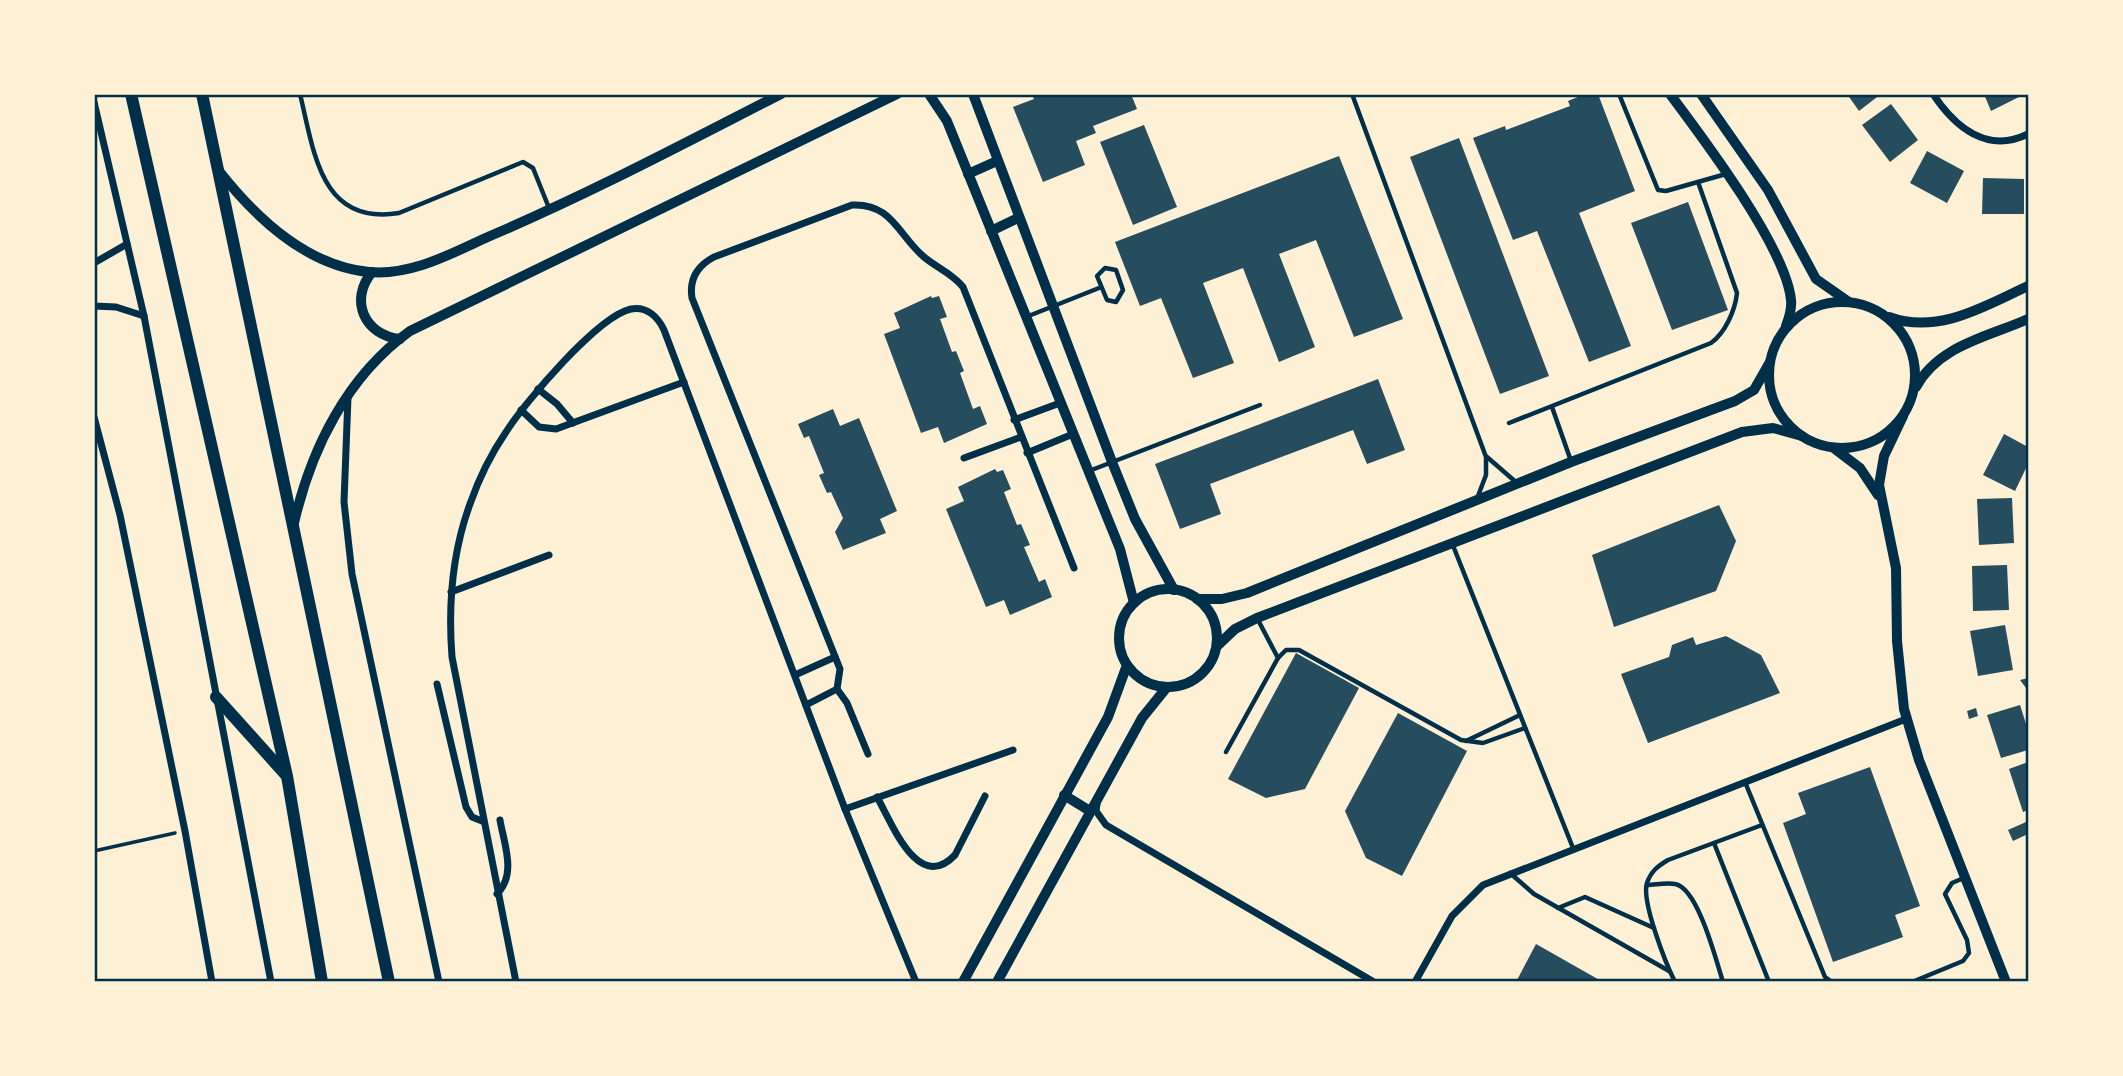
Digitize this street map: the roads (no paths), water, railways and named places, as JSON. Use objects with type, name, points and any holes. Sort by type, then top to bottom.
[{"type":"main road","points":[[131,94],[287,776],[322,982]]},
{"type":"main road","points":[[202,94],[389,982]]},
{"type":"main road","points":[[216,697],[287,776]]},
{"type":"street","points":[[219,171],[240,198],[291,242],[321,258],[353,270],[372,272],[409,269],[427,264],[550,211],[781,94]]},
{"type":"street","points":[[294,523],[313,461],[348,395],[375,362],[400,339],[432,318],[897,94]]},
{"type":"street","points":[[929,94],[947,121],[1120,549],[1134,603]]},
{"type":"street","points":[[973,94],[1112,463],[1139,527],[1174,590]]},
{"type":"street","points":[[1670,94],[1757,221],[1788,287],[1791,306],[1785,329],[1760,383],[1746,396],[1571,462],[1247,593],[1222,599],[1197,599],[1174,590],[1159,590],[1134,603],[1120,626],[1119,640],[1127,665],[1151,684],[1167,687],[1190,682],[1208,667],[1217,646],[1236,629],[1257,618],[1742,432],[1773,428],[1830,447],[1851,459],[1868,477],[1883,507]]},
{"type":"street","points":[[1701,94],[1768,190],[1816,279],[1849,302]]},
{"type":"street","points":[[1933,94],[1950,119],[1976,136],[1998,141],[2028,134]]},
{"type":"street","points":[[94,102],[144,316],[271,982]]},
{"type":"street","points":[[968,174],[997,161]]},
{"type":"street","points":[[806,705],[837,689],[841,675],[692,298],[691,283],[697,270],[714,257],[843,208],[861,205],[880,209],[895,221],[921,255],[963,287],[1074,568]]},
{"type":"street","points":[[991,231],[1018,218]]},
{"type":"street","points":[[94,263],[127,244]]},
{"type":"street","points":[[372,272],[360,293],[362,311],[372,328],[390,338],[400,339]]},
{"type":"street","points":[[1785,329],[1803,313],[1825,304],[1849,302],[1909,323],[1943,321],[2028,286]]},
{"type":"street","points":[[94,306],[116,307],[144,316]]},
{"type":"street","points":[[516,982],[482,821],[452,657],[451,592],[456,554],[470,504],[491,456],[521,410],[576,349],[619,315],[632,309],[646,310],[657,318],[845,809],[916,982]]},
{"type":"street","points":[[1885,316],[1901,331],[1911,350],[1915,371],[1913,393]]},
{"type":"street","points":[[2006,982],[1906,719],[1897,641],[1896,568],[1883,507],[1881,473],[1884,456],[1913,393],[1928,370],[1952,350],[2028,319]]},
{"type":"street","points":[[1770,362],[1772,396],[1789,425],[1802,436]]},
{"type":"street","points":[[521,410],[532,423],[548,429],[573,423],[684,383]]},
{"type":"street","points":[[538,389],[557,404],[573,423]]},
{"type":"street","points":[[348,395],[344,502],[352,573],[439,982]]},
{"type":"street","points":[[1014,420],[1059,402]]},
{"type":"street","points":[[1830,447],[1851,447],[1871,442],[1889,431],[1903,416]]},
{"type":"street","points":[[94,417],[120,515],[185,831],[212,982]]},
{"type":"street","points":[[1027,453],[1073,435]]},
{"type":"street","points":[[964,458],[1021,437]]},
{"type":"street","points":[[451,592],[549,555]]},
{"type":"street","points":[[1197,599],[1213,620],[1217,646]]},
{"type":"street","points":[[795,676],[835,657]]},
{"type":"street","points":[[963,982],[1108,716],[1127,665]]},
{"type":"street","points":[[437,684],[466,807],[472,817],[482,821]]},
{"type":"street","points":[[997,982],[1142,718],[1167,687]]},
{"type":"street","points":[[837,689],[847,703],[868,754]]},
{"type":"street","points":[[1415,982],[1462,903],[1483,885],[1906,719]]},
{"type":"street","points":[[845,809],[1013,750]]},
{"type":"street","points":[[877,797],[911,856],[925,866],[934,866],[950,861],[955,855],[985,796]]},
{"type":"street","points":[[1064,796],[1090,810]]},
{"type":"street","points":[[1098,797],[1096,811],[1105,825],[1374,982]]},
{"type":"street","points":[[497,894],[506,883],[509,868],[500,820]]},
{"type":"lane","points":[[300,94],[320,174],[334,195],[355,209],[377,215],[399,213],[523,162],[533,168],[550,211]]},
{"type":"lane","points":[[1352,94],[1486,457],[1486,475],[1476,500]]},
{"type":"lane","points":[[1619,94],[1658,190],[1663,192],[1727,174]]},
{"type":"lane","points":[[1509,423],[1711,343],[1723,331],[1737,293],[1698,182]]},
{"type":"lane","points":[[1111,268],[1119,276],[1123,295],[1111,302],[1103,297],[1099,288],[1097,276],[1100,270],[1111,268]]},
{"type":"lane","points":[[1026,318],[1099,288]]},
{"type":"lane","points":[[1088,472],[1260,405]]},
{"type":"lane","points":[[1552,407],[1571,462]]},
{"type":"lane","points":[[1486,457],[1517,484]]},
{"type":"lane","points":[[1451,542],[1573,848]]},
{"type":"lane","points":[[1257,618],[1278,658]]},
{"type":"lane","points":[[1226,752],[1278,658],[1286,650],[1300,650],[1465,741],[1483,743],[1525,728]]},
{"type":"lane","points":[[1465,741],[1520,715]]},
{"type":"lane","points":[[1745,781],[1824,979],[1832,982]]},
{"type":"lane","points":[[1675,982],[1654,928],[1646,885],[1655,868],[1762,825]]},
{"type":"lane","points":[[1714,843],[1769,982]]},
{"type":"lane","points":[[1509,873],[1534,894],[1558,909],[1670,971]]},
{"type":"lane","points":[[1912,982],[1963,961],[1969,953],[1945,894],[1952,883],[1967,877]]},
{"type":"lane","points":[[1646,885],[1675,884],[1687,890],[1701,918],[1723,982]]},
{"type":"lane","points":[[1558,909],[1585,897],[1654,928]]}]
